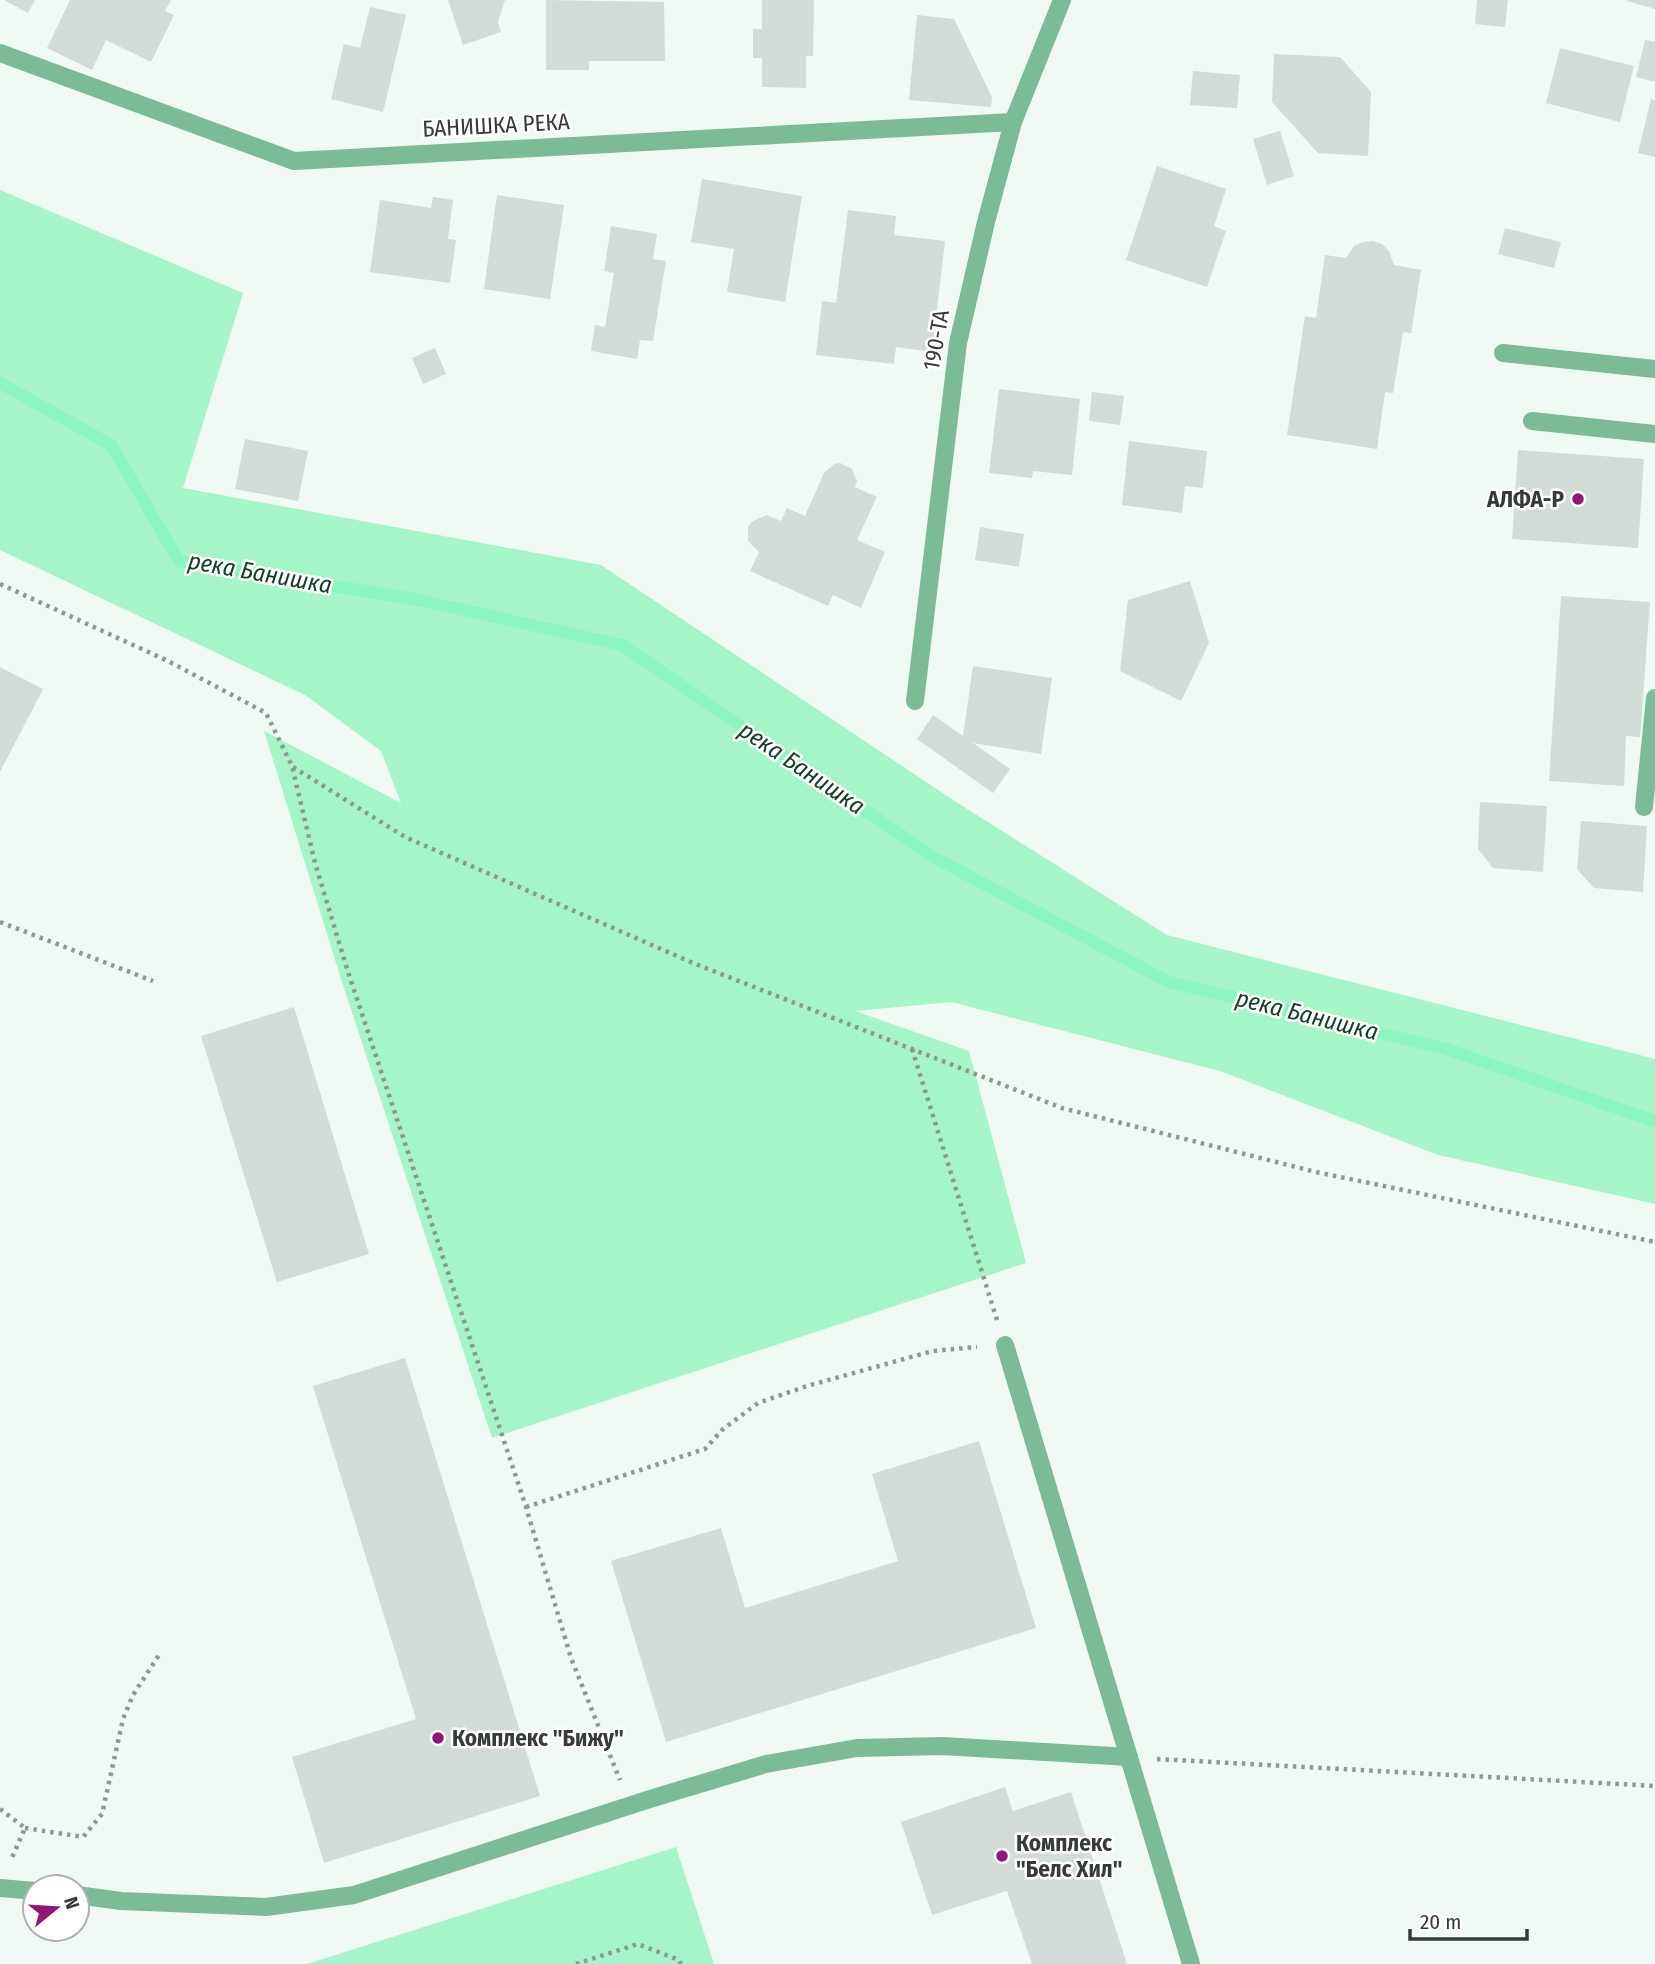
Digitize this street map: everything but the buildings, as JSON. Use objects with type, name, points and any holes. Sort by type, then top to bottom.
[{"type":"street","name":"190-ТА","points":[[915,701],[958,343],[985,222],[1013,122],[1062,0]]},
{"type":"street","name":"БАНИШКА РЕКА","points":[[0,53],[294,161],[1013,122]]},
{"type":"street","points":[[1503,354],[1655,369]]},
{"type":"street","points":[[1532,421],[1655,434]]},
{"type":"street","points":[[1644,807],[1655,698]]},
{"type":"street","points":[[1005,1345],[1191,1964]]},
{"type":"street","points":[[91,1897],[121,1901],[266,1907],[354,1895],[766,1764],[857,1748],[942,1746],[1129,1757]]},
{"type":"street","points":[[3,1880],[21,1886]]},
{"type":"path","points":[[0,584],[168,661],[266,713],[292,766],[315,863],[348,972],[526,1507],[571,1658],[620,1780],[650,1799]]},
{"type":"path","points":[[292,766],[405,837],[693,963],[1062,1108],[1316,1172],[1655,1242]]},
{"type":"path","points":[[0,922],[153,981]]},
{"type":"path","points":[[526,1507],[705,1449],[722,1430],[758,1403],[807,1386],[933,1351],[1005,1345],[912,1049]]},
{"type":"path","points":[[0,1808],[25,1828],[83,1837],[102,1814],[123,1719],[133,1695],[161,1652]]},
{"type":"path","points":[[1129,1757],[1655,1786]]},
{"type":"path","points":[[3,1880],[25,1828]]},
{"type":"path","points":[[576,1964],[638,1944],[679,1960],[681,1964]]},
{"type":"green space","points":[[0,190],[243,293],[183,488],[601,565],[953,800],[1167,935],[1655,1059],[1655,1204],[1438,1155],[1220,1071],[951,1002],[855,1011],[969,1051],[1026,1263],[492,1438],[341,979],[264,731],[401,803],[381,751],[305,695],[0,550]]},
{"type":"green space","points":[[676,1847],[714,1964],[307,1964]]},
{"type":"waterway","name":"река Банишка","points":[[0,383],[111,445],[179,561],[414,599],[622,645],[935,858],[1169,982],[1446,1049],[1655,1121]]},
{"type":"place","name":"АЛФА-Р","points":[[1578,499]]},
{"type":"place","name":"Комплекс \"Бижу\"","points":[[438,1738]]},
{"type":"place","name":"Комплекс \"Белс Хил\"","points":[[1002,1856]]}]
